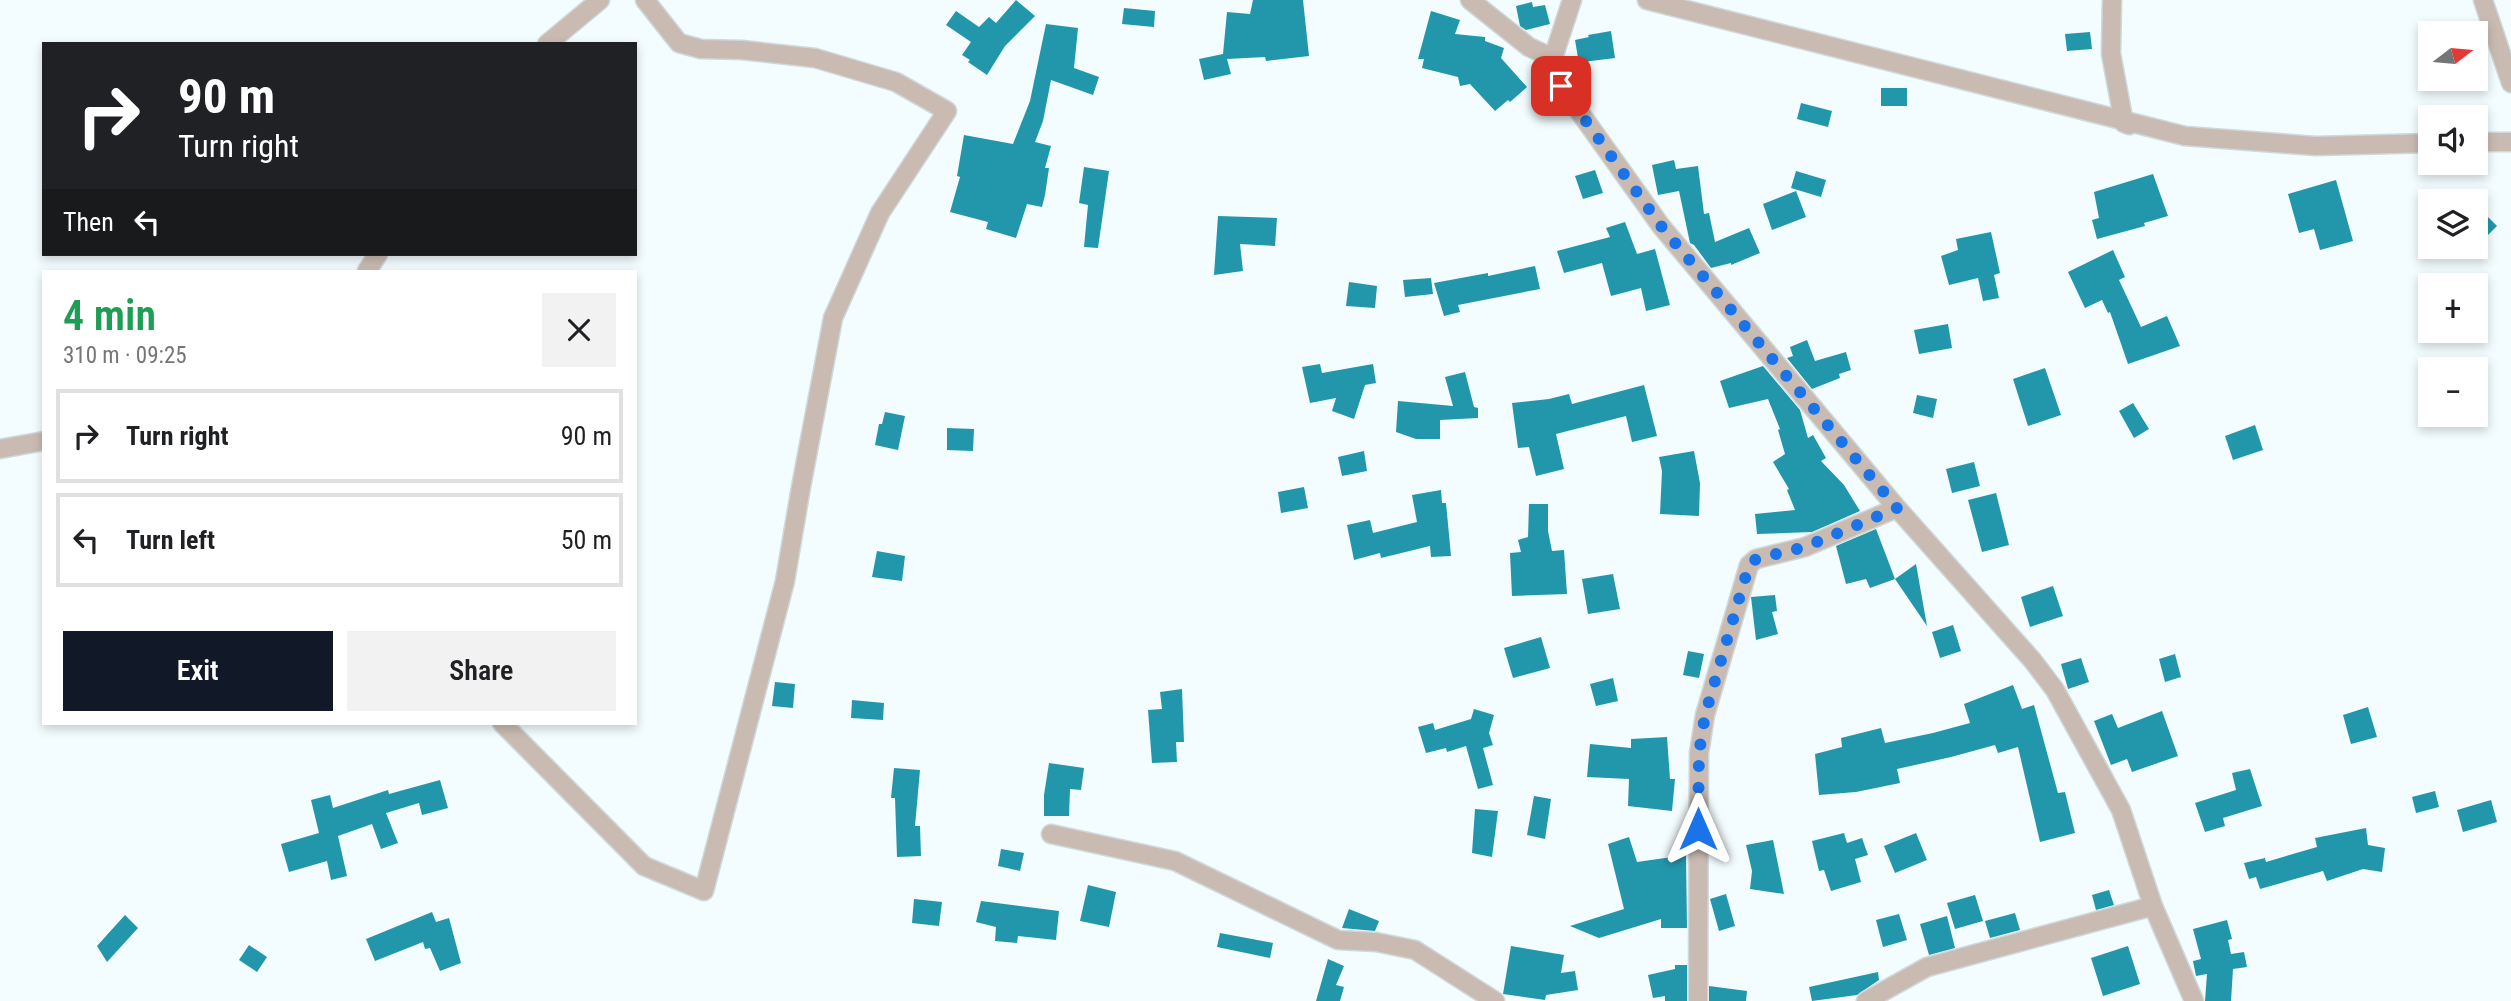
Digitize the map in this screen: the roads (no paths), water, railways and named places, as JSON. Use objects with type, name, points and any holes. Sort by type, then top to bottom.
[{"type":"street","points":[[549,42],[600,0]]},
{"type":"street","points":[[504,725],[645,866],[704,891],[785,580],[833,318],[880,213],[947,111],[896,82],[815,58],[742,50],[701,49],[679,43],[645,0]]},
{"type":"street","points":[[1470,0],[1529,47],[1553,58]]},
{"type":"street","points":[[1572,0],[1553,58],[1561,86],[1661,226],[1897,508],[2033,661],[2055,690],[2121,810],[2153,906],[2194,1001]]},
{"type":"street","points":[[1647,0],[2185,136],[2316,146],[2418,144]]},
{"type":"street","points":[[2112,0],[2111,54],[2124,123],[2167,141]]},
{"type":"street","points":[[2483,0],[2511,83]]},
{"type":"street","points":[[2488,142],[2511,142]]},
{"type":"street","points":[[0,449],[42,441]]},
{"type":"street","points":[[1698,1001],[1699,753],[1705,715],[1749,565],[1756,559],[1805,547],[1897,508]]},
{"type":"street","points":[[1052,834],[1175,861],[1338,940],[1415,950],[1495,1001]]},
{"type":"street","points":[[1867,1001],[1927,967],[2153,906]]}]
